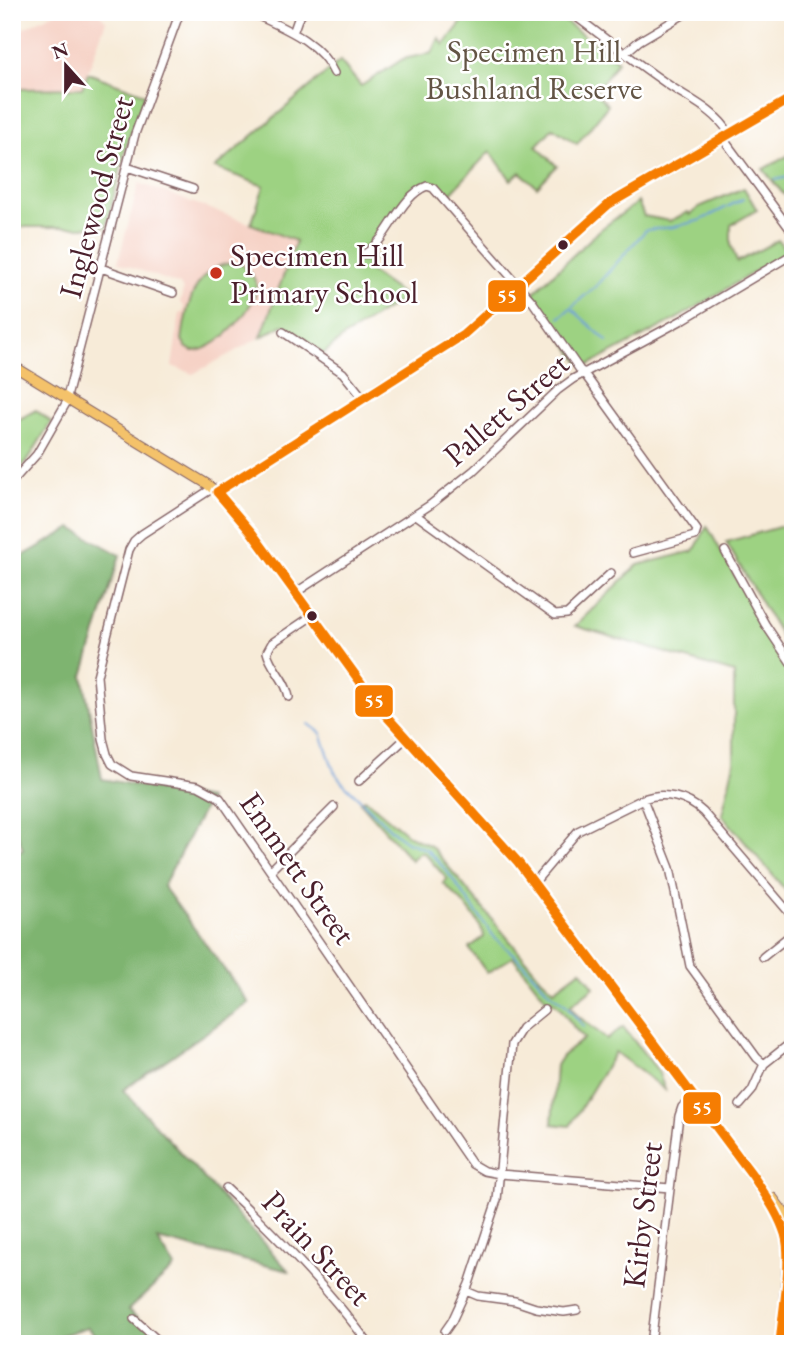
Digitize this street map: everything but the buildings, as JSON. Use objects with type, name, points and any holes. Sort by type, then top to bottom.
[{"type":"main road","points":[[12,365],[215,490],[252,534],[368,693],[500,840],[534,883],[753,1176],[790,1230],[780,1344]]},
{"type":"main road","points":[[785,1299],[793,1273]]},
{"type":"street","name":"Inglewood Street","points":[[12,482],[37,454],[68,398],[135,134],[180,12]]},
{"type":"street","points":[[250,12],[293,33],[319,51],[334,73]]},
{"type":"street","points":[[293,33],[304,12]]},
{"type":"street","points":[[570,12],[721,121],[726,135],[793,233]]},
{"type":"street","points":[[625,53],[639,41],[688,12]]},
{"type":"street","name":"Emmett Street","points":[[670,1188],[500,1174],[478,1168],[464,1155],[220,797],[198,786],[131,776],[120,771],[107,754],[103,739],[97,676],[129,551],[134,541],[142,534],[364,399],[463,335],[609,204],[793,97]]},
{"type":"street","points":[[127,167],[193,189]]},
{"type":"street","points":[[364,254],[373,248],[417,191],[430,186],[519,285],[698,532],[695,536],[633,552]]},
{"type":"street","name":"Pallett Street","points":[[295,593],[416,515],[464,478],[558,390],[583,373],[684,319],[793,254]]},
{"type":"street","points":[[101,268],[173,293]]},
{"type":"street","points":[[283,332],[343,373],[364,399]]},
{"type":"street","points":[[416,515],[555,615],[567,614],[611,573]]},
{"type":"street","points":[[724,551],[765,624],[793,666]]},
{"type":"street","points":[[289,697],[285,681],[270,661],[267,652],[272,643],[312,616]]},
{"type":"street","points":[[359,781],[406,737]]},
{"type":"street","points":[[534,883],[578,831],[643,799],[669,796],[686,800],[699,808],[793,918]]},
{"type":"street","points":[[643,799],[668,862],[690,966],[764,1064]]},
{"type":"street","points":[[271,870],[334,807]]},
{"type":"street","points":[[763,957],[793,933]]},
{"type":"street","points":[[445,1331],[466,1291],[494,1209],[500,1174],[512,1044],[522,1028],[544,1010]]},
{"type":"street","points":[[740,1105],[752,1091],[764,1064],[793,1041]]},
{"type":"street","name":"Kirby Street","points":[[651,1344],[680,1110],[694,1097]]},
{"type":"street","name":"Prain Street","points":[[226,1188],[340,1305],[369,1344]]},
{"type":"street","points":[[466,1291],[531,1307],[564,1312],[577,1310]]},
{"type":"street","points":[[134,1319],[162,1344]]},
{"type":"shaded area","points":[[56,12],[98,12],[106,21],[82,88],[15,89],[12,84],[12,34]]},
{"type":"shaded area","name":"Specimen Hill Primary School","points":[[139,183],[296,240],[261,337],[193,374],[172,366],[180,313],[183,313],[184,306],[180,303],[183,290],[180,285],[118,262]]},
{"type":"green space","name":"Specimen Hill Bushland Reserve","points":[[470,12],[552,12],[618,61],[595,92],[608,105],[577,144],[553,128],[536,146],[557,166],[537,187],[520,172],[511,180],[490,151],[447,197],[432,184],[415,190],[375,241],[357,252],[364,262],[374,257],[366,269],[406,297],[345,336],[323,354],[283,325],[261,337],[296,241],[251,224],[264,186],[215,168],[340,61],[361,86],[403,59],[432,53],[439,38],[444,45]]},
{"type":"green space","points":[[88,73],[145,94],[126,147],[106,227],[12,227],[12,84],[15,89],[82,88]]},
{"type":"green space","points":[[793,153],[793,190],[784,195],[763,169]]},
{"type":"green space","points":[[744,188],[757,210],[731,225],[731,245],[737,262],[778,240],[787,252],[680,317],[589,365],[580,363],[532,294],[601,229],[638,202],[644,216],[670,221],[688,212],[690,215],[699,207]]},
{"type":"green space","points":[[241,264],[251,274],[256,284],[254,296],[233,328],[212,345],[192,351],[182,340],[194,291],[208,273],[218,266]]},
{"type":"green space","points":[[36,410],[51,422],[28,460],[12,477],[12,423]]},
{"type":"green space","points":[[793,523],[793,657],[726,542]]},
{"type":"green space","points":[[707,526],[779,655],[793,671],[793,899],[722,815],[734,762],[734,673],[575,626],[638,565],[694,551]]},
{"type":"green space","points":[[72,528],[120,555],[83,676],[102,779],[209,799],[163,886],[249,1003],[123,1090],[289,1271],[157,1239],[175,1267],[128,1310],[169,1344],[104,1344],[88,1327],[35,1344],[12,1342],[12,855],[23,849],[12,820],[12,562]]},
{"type":"green space","points":[[365,799],[409,836],[431,846],[554,990],[581,970],[594,987],[570,1006],[578,1016],[607,1039],[623,1027],[658,1071],[665,1090],[615,1052],[570,1126],[552,1124],[556,1065],[562,1056],[585,1038],[557,1006],[546,999],[513,957],[487,973],[469,948],[484,937],[473,915],[443,883],[447,879],[425,854],[420,852],[411,860],[360,802]]},
{"type":"waterway","points":[[775,180],[793,176]]},
{"type":"waterway","points":[[559,318],[596,286],[646,230],[701,220],[743,199]]},
{"type":"waterway","points":[[572,309],[607,341]]},
{"type":"waterway","points":[[309,724],[321,733],[334,771],[342,782],[396,834],[407,842],[426,849],[446,870],[495,938],[519,959],[550,993],[566,1005],[584,1027]]},
{"type":"transit line","name":"55","points":[[217,492],[463,335],[609,204],[793,97]]},
{"type":"transit line","name":"55","points":[[217,492],[252,533],[380,709],[518,862],[753,1176],[779,1218],[787,1245],[780,1344]]},
{"type":"place","name":"Specimen Hill Primary School","points":[[216,273]]}]
